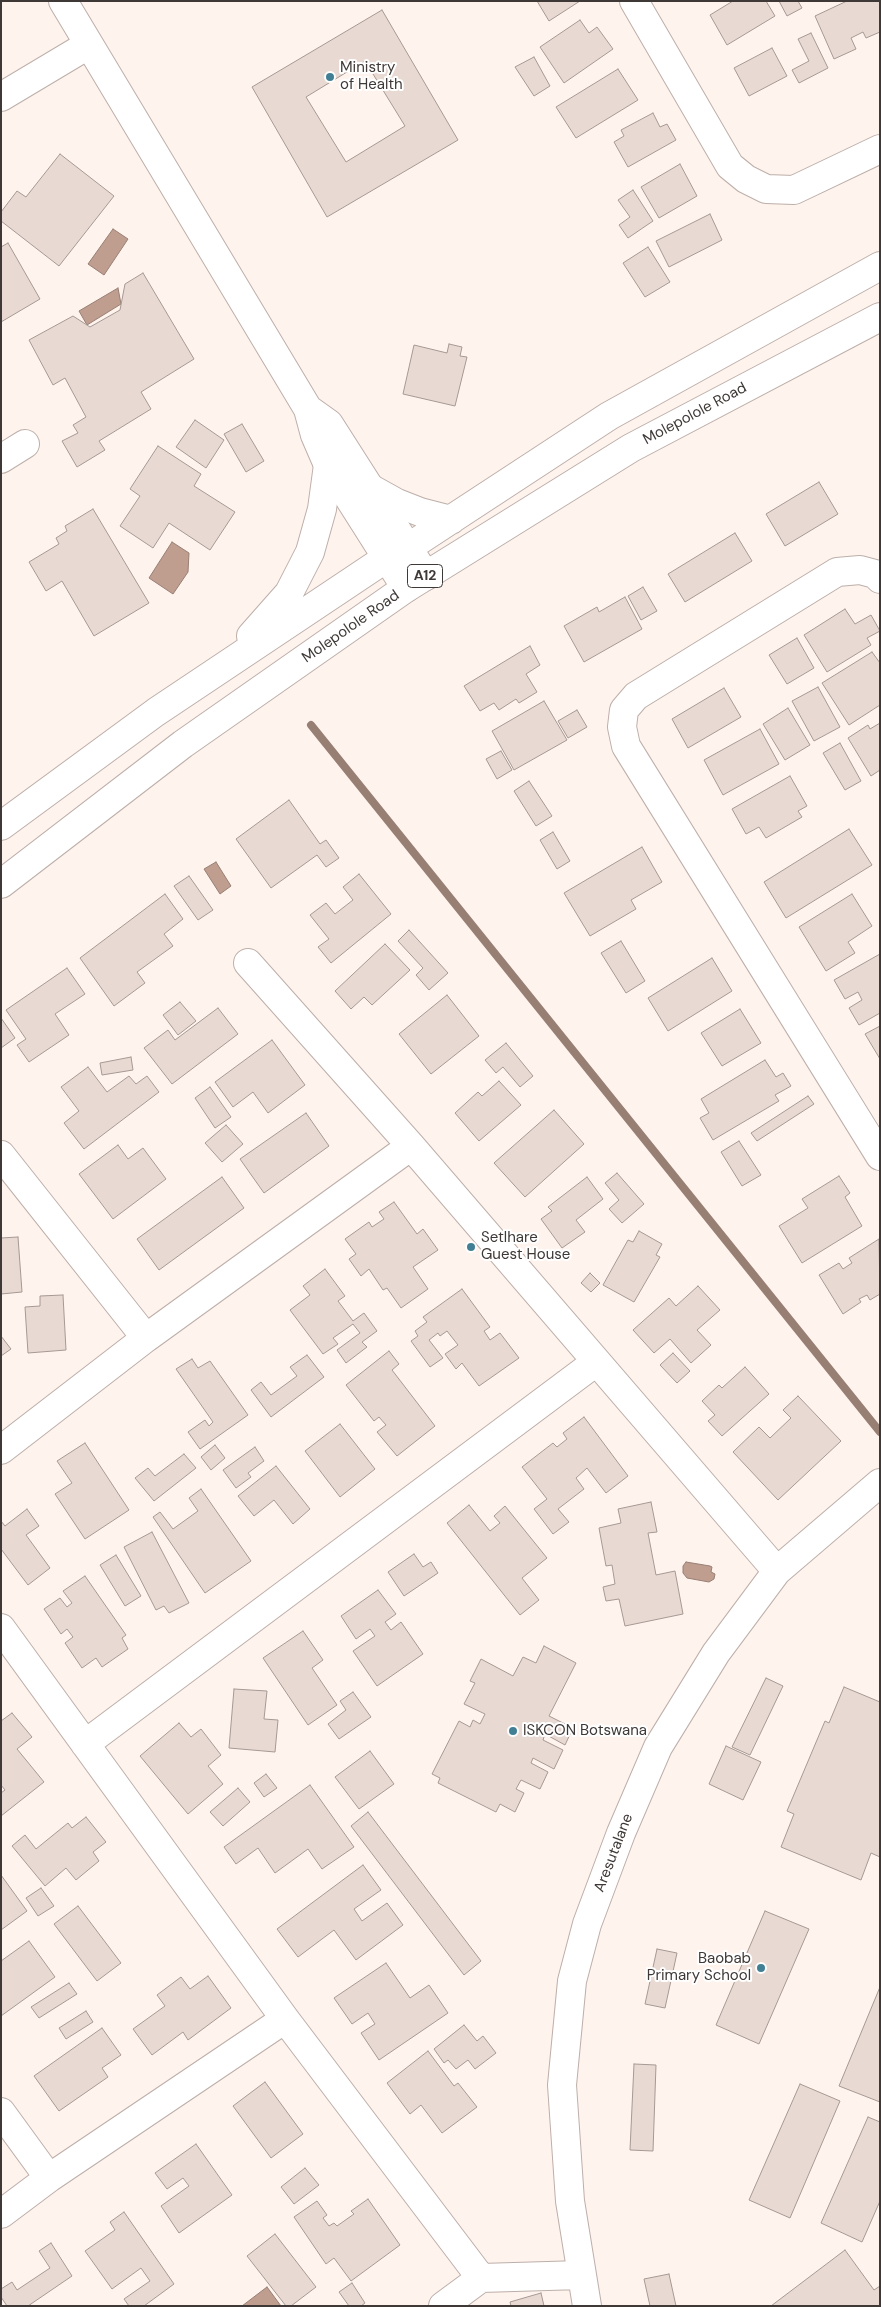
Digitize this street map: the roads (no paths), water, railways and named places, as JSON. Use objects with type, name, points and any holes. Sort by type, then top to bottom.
[{"type":"street","points":[[63,1],[308,409],[315,436],[328,465],[399,552]]},
{"type":"street","points":[[634,1],[730,166],[746,179],[766,189],[794,190],[880,149]]},
{"type":"street","points":[[1,97],[88,45]]},
{"type":"street","name":"A12","points":[[1,826],[156,712],[226,664],[609,416],[880,266]]},
{"type":"street","name":"Molepolole Road","points":[[1,884],[183,744],[416,582],[631,448],[880,316]]},
{"type":"street","points":[[308,409],[329,424],[370,488],[399,552],[416,582]]},
{"type":"street","points":[[1,459],[25,444]]},
{"type":"street","points":[[226,664],[289,593],[310,552],[322,509],[328,465]]},
{"type":"street","points":[[370,488],[397,503],[420,512],[451,520]]},
{"type":"street","points":[[876,1143],[626,746],[622,728],[624,710],[636,696],[838,572],[860,570],[875,574],[880,579]]},
{"type":"street","points":[[248,963],[411,1146],[777,1571]]},
{"type":"street","points":[[1,1450],[146,1338],[411,1146]]},
{"type":"street","points":[[1,1155],[146,1338]]},
{"type":"street","points":[[85,1744],[596,1362]]},
{"type":"street","name":"Aresutalane","points":[[587,2306],[570,2201],[562,2085],[572,1981],[587,1924],[621,1833],[658,1747],[716,1653],[777,1571],[880,1483]]},
{"type":"street","points":[[1,1628],[285,2018],[481,2278]]},
{"type":"street","points":[[1,2214],[49,2178],[285,2018]]},
{"type":"street","points":[[1,2112],[49,2178]]},
{"type":"street","points":[[443,2306],[481,2278],[581,2275]]},
{"type":"waterway","points":[[311,725],[880,1432]]},
{"type":"place","name":"Ministry of Health","points":[[330,77]]},
{"type":"place","name":"Setlhare Guest House","points":[[471,1247]]},
{"type":"place","name":"ISKCON Botswana","points":[[513,1731]]},
{"type":"place","name":"Baobab Primary School","points":[[761,1968]]}]
